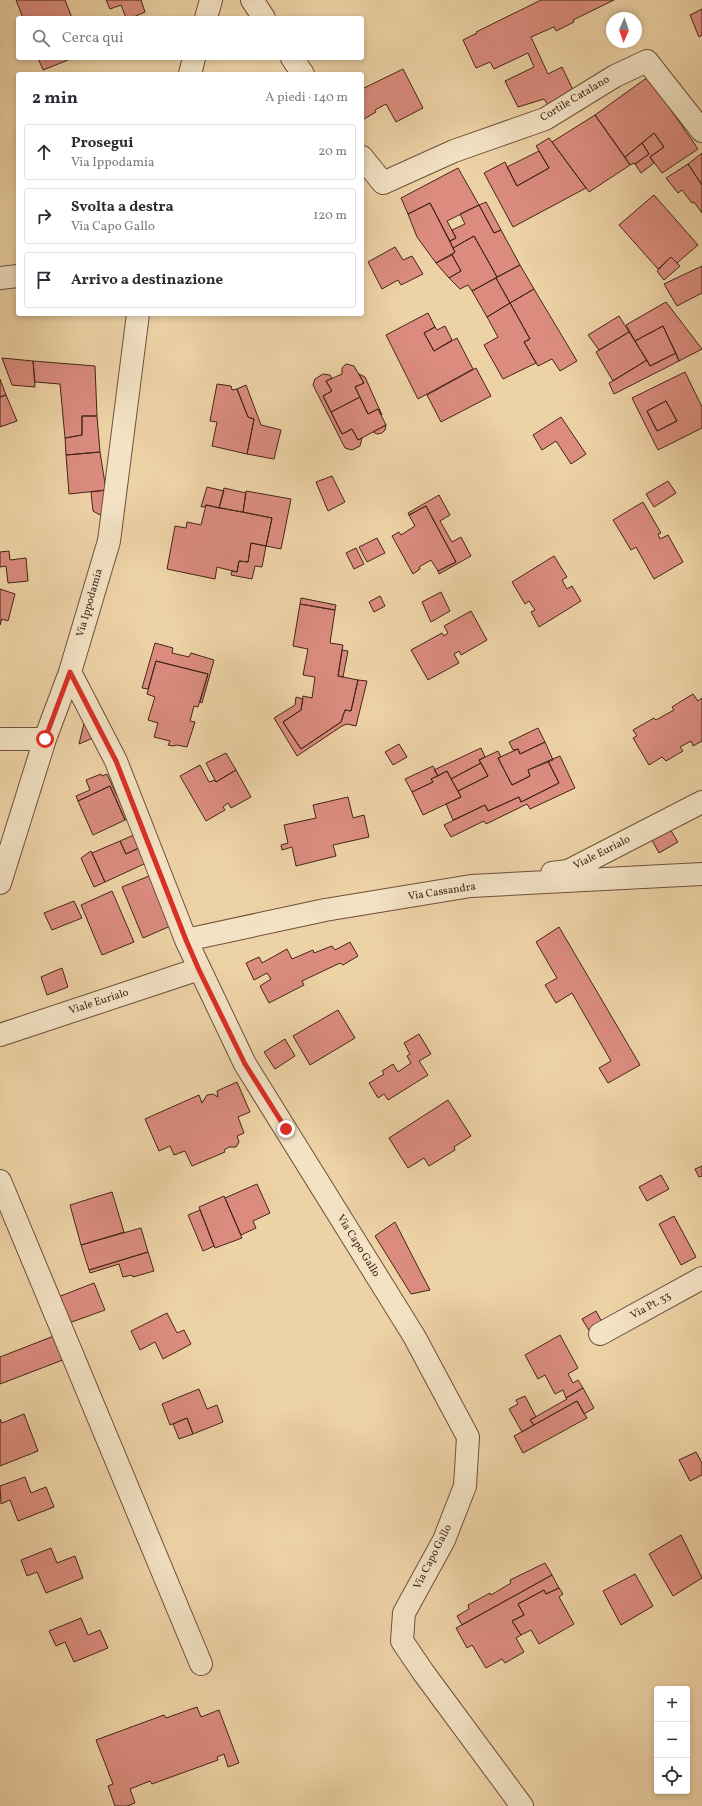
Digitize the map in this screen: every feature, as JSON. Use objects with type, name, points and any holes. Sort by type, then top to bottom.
[{"type":"street","points":[[207,16],[211,0]]},
{"type":"street","points":[[252,0],[263,16]]},
{"type":"street","points":[[190,72],[194,60]]},
{"type":"street","points":[[294,60],[302,72]]},
{"type":"street","name":"Cortile Catalano","points":[[364,159],[383,183],[454,151],[545,119],[615,76],[647,61],[702,131]]},
{"type":"street","points":[[0,278],[16,276]]},
{"type":"street","name":"Via Ippodamia","points":[[0,883],[45,739],[70,672],[108,541],[138,316]]},
{"type":"street","name":"Via Capo Gallo","points":[[70,672],[116,761],[186,940],[245,1064],[414,1336],[468,1437],[465,1486],[444,1540],[404,1613],[402,1642],[522,1806]]},
{"type":"street","points":[[0,739],[45,739]]},
{"type":"street","name":"Viale Eurialo","points":[[471,886],[568,871],[702,802]]},
{"type":"street","name":"Via Cassandra","points":[[186,940],[325,910],[471,886],[702,874]]},
{"type":"street","name":"Viale Eurialo","points":[[0,1035],[199,970]]},
{"type":"street","points":[[0,1181],[202,1664]]},
{"type":"street","name":"Via Pt. 33","points":[[600,1334],[702,1278]]},
{"type":"building","points":[[16,0],[65,0],[71,16],[28,16],[22,16]]},
{"type":"building","points":[[106,0],[141,0],[145,12],[136,16],[125,16],[121,5],[110,9]]},
{"type":"building","points":[[541,0],[614,0],[573,20],[574,22],[556,31],[554,27],[531,37],[548,74],[562,67],[575,94],[548,105],[544,99],[518,107],[505,81],[534,67],[528,53],[494,69],[490,62],[476,68],[463,40]]},
{"type":"building","points":[[702,9],[702,35],[699,37],[690,15]]},
{"type":"building","points":[[39,60],[68,60],[43,70]]},
{"type":"building","points":[[403,69],[423,108],[396,122],[386,104],[375,110],[376,112],[364,119],[364,88]]},
{"type":"building","points":[[648,77],[698,149],[662,173],[650,157],[664,147],[654,133],[625,157],[595,115]]},
{"type":"building","points":[[595,115],[630,165],[589,192],[552,142]]},
{"type":"building","points":[[654,133],[664,147],[650,157],[654,163],[641,173],[635,164],[649,154],[642,143]]},
{"type":"building","points":[[549,138],[586,188],[513,227],[484,173],[505,162],[517,186],[549,168],[536,146]]},
{"type":"building","points":[[642,143],[649,154],[635,164],[630,165],[625,157]]},
{"type":"building","points":[[539,151],[549,168],[517,186],[507,167]]},
{"type":"building","points":[[702,153],[702,185],[688,164]]},
{"type":"building","points":[[688,164],[702,185],[702,213],[682,190],[678,193],[666,178]]},
{"type":"building","points":[[458,168],[479,205],[447,221],[456,238],[450,241],[430,203],[408,214],[401,198]]},
{"type":"building","points":[[654,195],[698,245],[677,263],[671,257],[658,269],[619,225]]},
{"type":"building","points":[[486,202],[501,230],[494,233],[479,205]]},
{"type":"building","points":[[430,203],[455,252],[436,263],[417,237],[408,214]]},
{"type":"building","points":[[479,205],[494,233],[501,230],[520,265],[497,277],[474,236],[453,248],[450,241],[456,238],[452,230],[465,224],[460,214]]},
{"type":"building","points":[[474,236],[497,277],[472,291],[468,285],[460,289],[449,278],[461,271],[452,255],[455,252],[453,248]]},
{"type":"building","points":[[395,247],[403,260],[412,256],[423,274],[401,285],[398,280],[382,289],[368,262]]},
{"type":"building","points":[[452,255],[461,271],[449,278],[436,263]]},
{"type":"building","points":[[671,257],[680,266],[664,280],[657,271]]},
{"type":"building","points":[[520,265],[534,289],[510,303],[496,278]]},
{"type":"building","points":[[702,266],[702,293],[677,306],[664,284]]},
{"type":"building","points":[[496,278],[510,303],[487,317],[472,291]]},
{"type":"building","points":[[534,289],[577,361],[560,371],[552,359],[538,366],[524,342],[530,339],[510,303]]},
{"type":"building","points":[[666,302],[702,349],[679,361],[663,326],[635,341],[626,325]]},
{"type":"building","points":[[510,303],[530,339],[524,342],[536,363],[503,379],[484,345],[498,337],[487,317]]},
{"type":"building","points":[[428,313],[435,327],[424,333],[434,351],[457,338],[473,369],[418,399],[386,335]]},
{"type":"building","points":[[619,316],[629,332],[599,350],[588,335]]},
{"type":"building","points":[[445,326],[452,340],[434,351],[424,333],[435,327],[437,330]]},
{"type":"building","points":[[663,326],[676,353],[650,366],[635,341]]},
{"type":"building","points":[[629,332],[647,360],[613,381],[596,352]]},
{"type":"building","points":[[676,353],[679,361],[614,394],[609,383],[647,360],[650,366]]},
{"type":"building","points":[[2,358],[33,361],[35,387],[12,385]]},
{"type":"building","points":[[33,361],[95,366],[97,416],[82,416],[82,435],[65,438],[60,384],[35,382]]},
{"type":"building","points":[[346,364],[354,366],[364,383],[355,387],[360,397],[331,412],[323,396],[332,391],[326,381],[342,374],[342,368]]},
{"type":"building","points":[[476,368],[491,396],[441,422],[427,395]]},
{"type":"building","points":[[685,372],[702,407],[702,428],[658,450],[632,398]],"holes":[[[666,401],[677,421],[657,431],[647,411]]]},
{"type":"building","points":[[323,374],[330,375],[332,378],[326,381],[332,391],[323,396],[342,434],[352,429],[358,440],[362,438],[360,446],[352,450],[345,448],[313,385],[315,379]]},
{"type":"building","points":[[359,374],[365,377],[382,415],[378,409],[368,414],[355,387],[364,383]]},
{"type":"building","points":[[0,379],[6,395],[0,397]]},
{"type":"building","points":[[217,384],[231,386],[232,390],[237,389],[248,417],[254,419],[247,454],[212,446],[217,422],[210,421]]},
{"type":"building","points":[[246,385],[261,425],[281,430],[274,459],[247,454],[254,419],[248,417],[237,389]]},
{"type":"building","points":[[6,395],[17,421],[0,427],[0,397]]},
{"type":"building","points":[[360,397],[368,414],[378,409],[386,425],[358,440],[352,429],[342,434],[331,412]]},
{"type":"building","points":[[666,401],[677,421],[657,431],[647,411]]},
{"type":"building","points":[[82,416],[97,416],[100,452],[66,455],[65,438],[82,435]]},
{"type":"building","points":[[561,417],[586,454],[571,464],[556,441],[542,450],[533,435]]},
{"type":"building","points":[[386,425],[385,430],[382,433],[377,434],[373,432]]},
{"type":"building","points":[[100,452],[106,490],[69,494],[66,455]]},
{"type":"building","points":[[332,476],[345,502],[328,511],[316,482]]},
{"type":"building","points":[[668,481],[676,493],[654,507],[646,494]]},
{"type":"building","points":[[207,487],[224,491],[219,508],[206,505],[201,507]]},
{"type":"building","points":[[224,488],[246,493],[243,512],[219,508]]},
{"type":"building","points":[[106,490],[108,505],[100,515],[93,511],[91,492]]},
{"type":"building","points":[[246,491],[291,499],[281,549],[266,546],[272,518],[243,512]]},
{"type":"building","points":[[439,495],[450,515],[440,521],[452,542],[461,537],[471,556],[439,574],[438,571],[456,562],[426,506],[409,515],[408,513]]},
{"type":"building","points":[[643,502],[661,533],[658,534],[660,539],[668,535],[683,562],[654,579],[636,547],[631,550],[613,520]]},
{"type":"building","points":[[206,505],[272,518],[266,546],[251,543],[248,562],[239,561],[237,572],[217,567],[215,579],[167,569],[175,526],[186,528],[187,522],[201,525]]},
{"type":"building","points":[[426,506],[456,562],[438,571],[431,560],[419,567],[420,569],[413,574],[392,536],[399,532],[401,535],[415,526],[409,515]]},
{"type":"building","points":[[377,538],[385,553],[367,562],[359,547]]},
{"type":"building","points":[[251,543],[266,546],[262,567],[255,566],[252,579],[231,575],[232,571],[237,572],[239,561],[248,562]]},
{"type":"building","points":[[356,548],[364,564],[354,569],[346,553]]},
{"type":"building","points":[[9,551],[10,560],[26,558],[28,581],[8,583],[6,566],[0,567],[0,552]]},
{"type":"building","points":[[554,556],[567,577],[562,580],[567,589],[572,586],[581,601],[539,627],[531,612],[535,610],[529,601],[525,604],[512,582]]},
{"type":"building","points":[[0,589],[15,594],[8,621],[2,619],[0,625]]},
{"type":"building","points":[[441,592],[450,611],[431,622],[422,602]]},
{"type":"building","points":[[380,596],[385,606],[374,612],[369,602]]},
{"type":"building","points":[[301,598],[336,605],[335,610],[300,604]]},
{"type":"building","points":[[300,604],[335,610],[330,643],[343,645],[338,676],[358,680],[351,711],[345,710],[341,722],[301,749],[283,722],[301,710],[303,696],[312,698],[315,677],[303,675],[308,649],[293,646]]},
{"type":"building","points":[[471,611],[487,640],[461,655],[459,651],[454,654],[459,663],[428,680],[411,650],[442,633],[444,636],[448,633],[444,626]]},
{"type":"building","points":[[155,643],[173,648],[172,653],[189,657],[191,653],[214,660],[202,703],[200,702],[208,674],[156,661],[148,689],[142,688]]},
{"type":"building","points":[[342,650],[348,651],[343,677],[338,676]]},
{"type":"building","points":[[156,661],[208,674],[198,707],[194,706],[190,721],[195,722],[187,747],[168,745],[170,741],[154,737],[158,723],[148,720],[155,697],[147,694]]},
{"type":"building","points":[[358,680],[367,681],[356,726],[347,724],[342,726],[297,756],[274,718],[295,705],[296,697],[303,699],[301,710],[283,722],[301,749],[341,722],[345,710],[351,711]]},
{"type":"building","points":[[693,694],[698,701],[702,698],[702,741],[693,746],[691,741],[680,747],[683,751],[666,761],[662,757],[649,765],[633,738],[637,736],[633,730],[654,718],[656,720],[674,710],[672,707]]},
{"type":"building","points":[[86,715],[98,736],[79,744]]},
{"type":"building","points":[[538,728],[545,742],[520,754],[518,749],[513,750],[509,742]]},
{"type":"building","points":[[545,742],[553,760],[528,770],[530,776],[512,785],[498,758],[518,749],[520,754]]},
{"type":"building","points":[[399,744],[407,757],[393,765],[385,752]]},
{"type":"building","points":[[481,748],[485,757],[479,760],[481,763],[451,779],[447,771],[438,776],[434,770]]},
{"type":"building","points":[[498,751],[501,757],[498,758],[512,785],[530,776],[528,770],[548,761],[559,783],[521,802],[519,797],[488,811],[485,805],[453,820],[446,804],[461,797],[458,791],[488,776],[479,760]]},
{"type":"building","points":[[226,753],[236,770],[216,782],[206,763]]},
{"type":"building","points":[[560,756],[575,788],[530,809],[527,804],[486,824],[484,821],[451,837],[444,825],[485,805],[488,811],[519,797],[521,802],[559,783],[548,761]]},
{"type":"building","points":[[481,763],[488,776],[458,791],[451,779]]},
{"type":"building","points":[[200,765],[209,782],[215,780],[216,782],[236,770],[251,797],[231,808],[228,803],[223,807],[225,810],[206,821],[180,776]]},
{"type":"building","points":[[433,766],[438,776],[431,779],[433,782],[412,792],[405,779]]},
{"type":"building","points":[[447,771],[461,797],[423,815],[412,792],[433,782],[431,779]]},
{"type":"building","points":[[101,774],[102,776],[107,774],[117,796],[125,793],[134,816],[125,820],[110,786],[78,801],[76,796],[90,790],[86,780]]},
{"type":"building","points":[[110,786],[125,820],[93,835],[78,801]]},
{"type":"building","points":[[348,797],[353,818],[364,815],[369,837],[333,845],[336,856],[296,866],[292,847],[282,850],[281,845],[288,843],[284,825],[316,818],[313,805]]},
{"type":"building","points":[[665,821],[678,842],[659,853],[647,831]]},
{"type":"building","points":[[134,835],[139,848],[126,854],[120,841]]},
{"type":"building","points":[[120,841],[126,854],[139,848],[146,863],[105,882],[92,853]]},
{"type":"building","points":[[91,851],[105,882],[94,887],[81,858]]},
{"type":"building","points":[[154,874],[175,924],[143,938],[122,887]]},
{"type":"building","points":[[112,891],[134,942],[102,955],[81,905]]},
{"type":"building","points":[[74,901],[82,918],[52,930],[44,913]]},
{"type":"building","points":[[559,927],[640,1065],[608,1083],[599,1068],[611,1061],[572,993],[556,1003],[545,985],[557,978],[536,942]]},
{"type":"building","points":[[350,942],[358,956],[343,965],[340,963],[302,981],[304,985],[269,1003],[260,986],[271,979],[267,973],[254,980],[246,963],[259,957],[262,963],[287,949],[292,959],[313,950],[314,953],[332,946],[335,950]]},
{"type":"building","points":[[62,968],[68,987],[47,995],[41,977]]},
{"type":"building","points":[[338,1010],[355,1038],[310,1065],[293,1036]]},
{"type":"building","points":[[419,1034],[431,1054],[419,1061],[428,1075],[388,1100],[384,1094],[378,1098],[369,1083],[384,1074],[382,1071],[393,1064],[398,1072],[411,1063],[407,1056],[410,1054],[404,1043]]},
{"type":"building","points":[[285,1039],[295,1056],[275,1069],[264,1052]]},
{"type":"building","points":[[237,1082],[250,1112],[238,1117],[244,1133],[237,1136],[239,1142],[236,1147],[229,1147],[224,1150],[225,1152],[192,1166],[185,1151],[174,1155],[170,1146],[159,1151],[145,1119],[199,1095],[202,1103],[207,1095],[213,1094],[218,1097],[217,1091]]},
{"type":"building","points":[[448,1100],[471,1136],[454,1147],[455,1150],[429,1166],[424,1158],[408,1168],[389,1138]]},
{"type":"building","points":[[702,1166],[702,1176],[699,1177],[695,1169]]},
{"type":"building","points":[[661,1175],[669,1189],[647,1201],[639,1187]]},
{"type":"building","points":[[257,1184],[270,1213],[253,1221],[256,1228],[241,1235],[225,1198]]},
{"type":"building","points":[[112,1192],[124,1232],[81,1245],[70,1205]]},
{"type":"building","points":[[224,1196],[242,1238],[215,1248],[199,1207]]},
{"type":"building","points":[[200,1210],[214,1246],[203,1251],[188,1215]]},
{"type":"building","points":[[674,1216],[696,1257],[681,1265],[659,1224]]},
{"type":"building","points":[[395,1222],[430,1290],[411,1294],[375,1236]]},
{"type":"building","points":[[141,1228],[148,1252],[89,1270],[81,1245]]},
{"type":"building","points":[[148,1252],[154,1271],[133,1277],[132,1275],[123,1277],[119,1264],[90,1273],[89,1270]]},
{"type":"building","points":[[94,1283],[105,1310],[69,1323],[58,1297]]},
{"type":"building","points":[[596,1311],[603,1324],[590,1332],[582,1319]]},
{"type":"building","points":[[167,1313],[177,1333],[184,1330],[191,1344],[163,1359],[155,1342],[140,1350],[131,1331]]},
{"type":"building","points":[[59,1334],[68,1358],[0,1384],[0,1357]]},
{"type":"building","points":[[560,1335],[578,1368],[568,1374],[573,1383],[578,1380],[583,1388],[566,1398],[563,1390],[555,1394],[545,1375],[538,1379],[525,1355]]},
{"type":"building","points":[[583,1388],[594,1408],[584,1414],[577,1401],[534,1425],[530,1420],[567,1399],[566,1398]]},
{"type":"building","points":[[199,1389],[207,1409],[217,1405],[223,1422],[193,1434],[187,1418],[170,1425],[162,1404]]},
{"type":"building","points":[[525,1396],[536,1417],[530,1420],[534,1425],[522,1432],[509,1409],[518,1404],[516,1400]]},
{"type":"building","points":[[577,1401],[587,1418],[523,1453],[514,1436]]},
{"type":"building","points":[[24,1414],[38,1451],[0,1466],[0,1419],[2,1423]]},
{"type":"building","points":[[187,1418],[193,1434],[179,1439],[173,1424]]},
{"type":"building","points":[[696,1452],[702,1463],[702,1475],[690,1481],[679,1460]]},
{"type":"building","points":[[25,1477],[31,1493],[46,1487],[54,1507],[18,1521],[10,1500],[1,1504],[0,1486]]},
{"type":"building","points":[[681,1535],[702,1578],[673,1596],[649,1554]]},
{"type":"building","points":[[51,1548],[57,1563],[75,1556],[83,1578],[46,1593],[37,1572],[27,1576],[21,1560]]},
{"type":"building","points":[[545,1563],[552,1575],[462,1625],[457,1616],[469,1609],[468,1605],[490,1593],[491,1595],[511,1583],[510,1580]]},
{"type":"building","points":[[635,1574],[653,1606],[621,1625],[603,1591]]},
{"type":"building","points":[[552,1575],[559,1588],[546,1594],[544,1590],[518,1604],[524,1615],[512,1621],[521,1635],[516,1638],[524,1652],[505,1663],[502,1659],[486,1668],[472,1645],[467,1648],[456,1628]]},
{"type":"building","points":[[559,1588],[563,1594],[559,1597],[574,1624],[539,1644],[531,1630],[521,1635],[512,1621],[524,1615],[518,1604],[544,1590],[546,1594]]},
{"type":"building","points":[[81,1618],[88,1635],[100,1630],[108,1648],[74,1662],[65,1642],[56,1646],[49,1631]]},
{"type":"building","points":[[197,1707],[201,1717],[219,1710],[239,1763],[228,1767],[224,1754],[217,1757],[218,1760],[152,1784],[150,1781],[130,1789],[135,1803],[127,1806],[115,1806],[108,1786],[113,1784],[96,1740],[164,1715],[166,1718]]},
{"type":"route","points":[[45,739],[70,672],[116,761],[199,970],[245,1064],[286,1129]]}]
